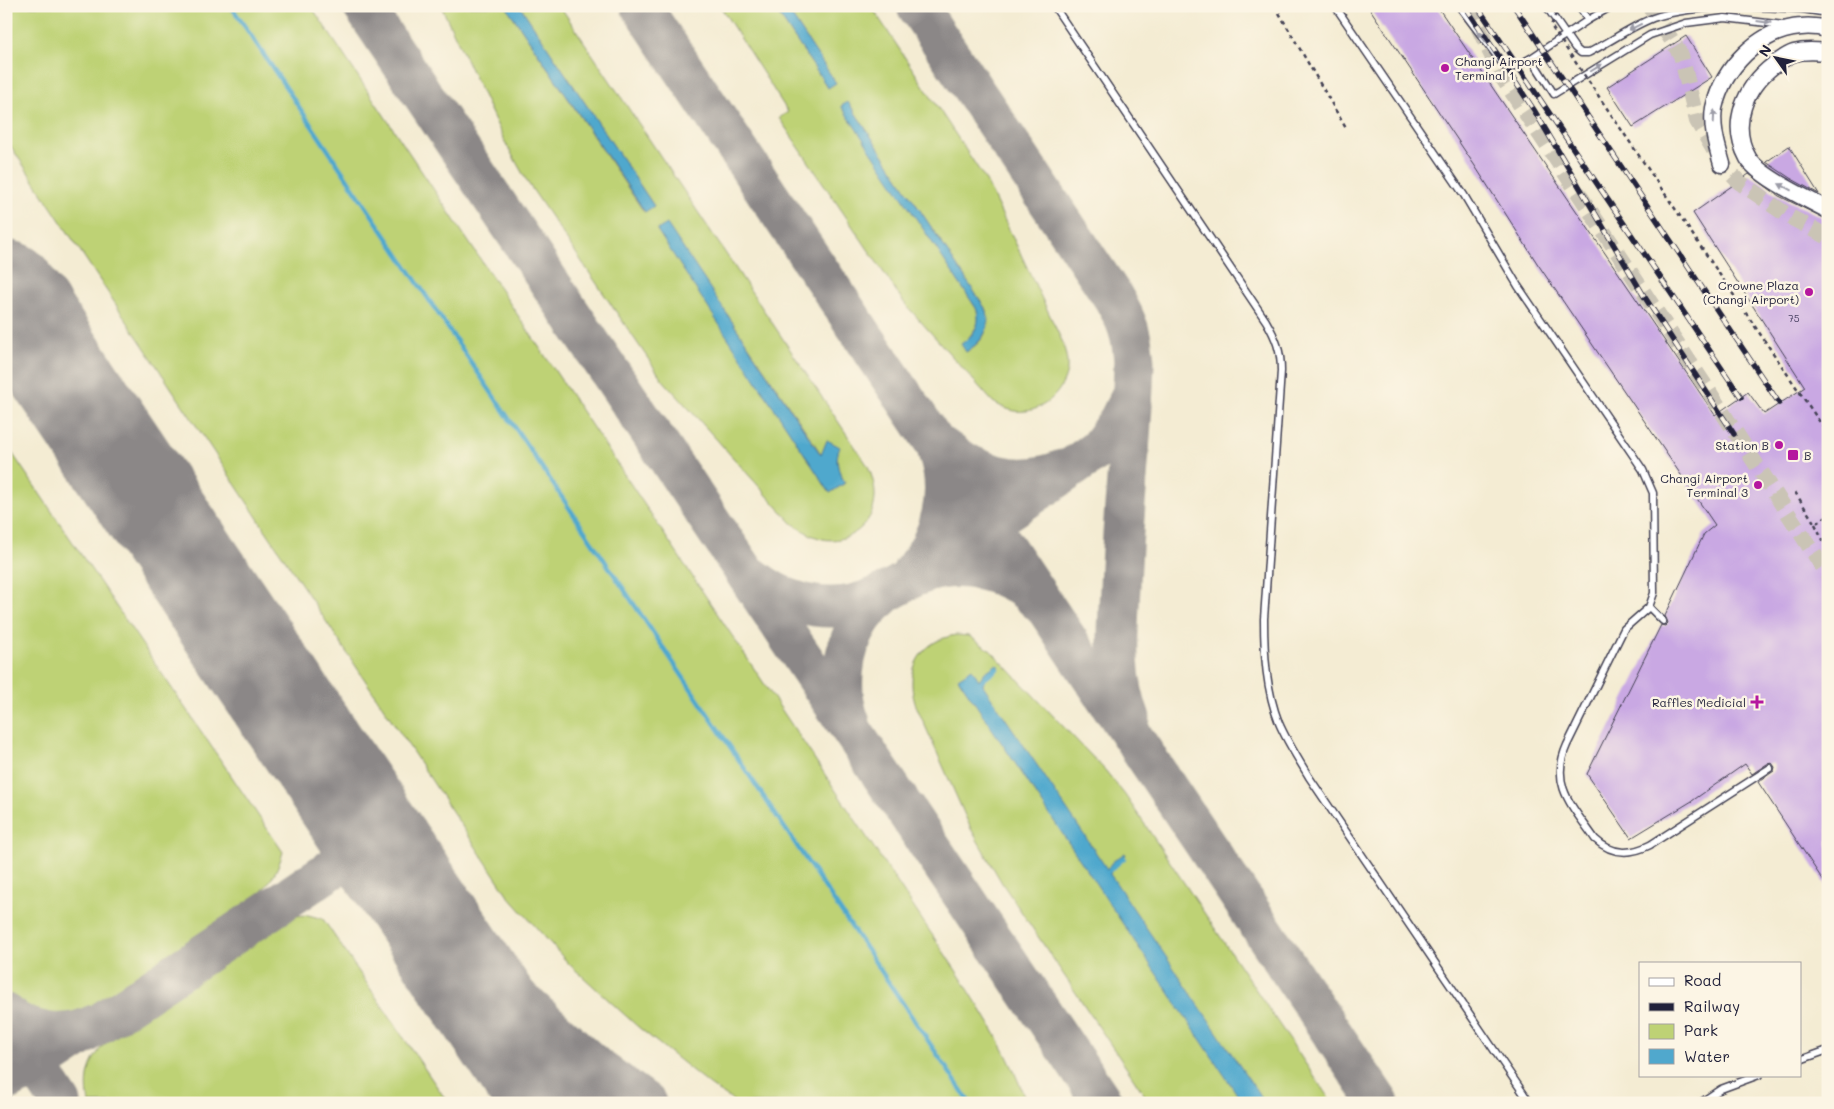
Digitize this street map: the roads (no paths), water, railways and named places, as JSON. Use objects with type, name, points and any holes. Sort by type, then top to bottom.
[{"type":"main road","points":[[1722,164],[1715,140],[1714,108],[1726,78],[1734,65],[1758,43],[1769,36],[1800,26],[1828,28]]},
{"type":"main road","points":[[1828,52],[1811,50],[1793,53],[1765,72],[1753,84],[1745,98],[1740,130],[1743,146],[1749,160],[1773,180],[1828,210]]},
{"type":"lane","points":[[1054,6],[1266,321],[1279,345],[1281,371],[1264,619],[1267,675],[1279,722],[1309,777],[1530,1103]]},
{"type":"lane","points":[[1335,6],[1464,195],[1518,286],[1643,470],[1653,493],[1654,593],[1650,607],[1624,629],[1563,754],[1560,772],[1563,790],[1595,839],[1612,851],[1637,852],[1770,768]]},
{"type":"lane","points":[[1459,6],[1505,67],[1515,67],[1531,58],[1612,6]]},
{"type":"lane","points":[[1546,6],[1565,35],[1581,53],[1588,53],[1631,28],[1654,18],[1690,9],[1733,6]]},
{"type":"lane","points":[[1579,6],[1588,20]]},
{"type":"lane","points":[[1738,6],[1802,9],[1828,13]]},
{"type":"lane","points":[[1531,58],[1554,94],[1650,35],[1686,23],[1725,18],[1800,26]]},
{"type":"lane","points":[[1650,607],[1663,621]]},
{"type":"lane","points":[[1802,1059],[1828,1050]]},
{"type":"lane","points":[[1700,1103],[1721,1089],[1756,1076]]},
{"type":"lane","points":[[6,1097],[8,1103]]},
{"type":"water","points":[[506,6],[520,6],[654,206],[645,212]]},
{"type":"water","points":[[773,6],[785,6],[836,83],[828,88]]},
{"type":"water","points":[[848,102],[987,311],[988,324],[984,335],[966,352],[961,344],[976,329],[978,314],[976,308],[841,106]]},
{"type":"water","points":[[667,224],[821,455],[827,440],[840,447],[837,457],[838,465],[845,483],[830,493],[657,230]]},
{"type":"water","points":[[997,664],[999,667],[986,676],[983,685],[1107,869],[1112,862],[1125,853],[1126,855],[1114,865],[1110,874],[1265,1103],[1243,1103],[958,678],[972,669],[979,680],[984,673]]},
{"type":"waterway","points":[[231,6],[968,1100]]},
{"type":"waterway","points":[[983,680],[997,669]]},
{"type":"waterway","points":[[1110,870],[1124,858]]},
{"type":"tunnel","points":[[1468,6],[1502,77],[1828,575]]},
{"type":"tunnel","points":[[1649,6],[1681,55],[1697,121],[1722,164],[1739,182],[1790,217],[1828,237]]},
{"type":"railway","points":[[1465,6],[1534,110],[1644,296],[1734,434]]},
{"type":"railway","points":[[1477,6],[1741,397]]},
{"type":"railway","points":[[1514,6],[1779,403]]},
{"type":"place","name":"Changi Airport Terminal 1","points":[[1445,68]]},
{"type":"place","name":"Crowne Plaza (Changi Airport)","points":[[1809,292]]},
{"type":"place","name":"Station B","points":[[1779,445]]},
{"type":"place","name":"B","points":[[1793,455]]},
{"type":"place","name":"Changi Airport Terminal 3","points":[[1758,485]]},
{"type":"place","name":"Raffles Medicial","points":[[1757,702]]}]
